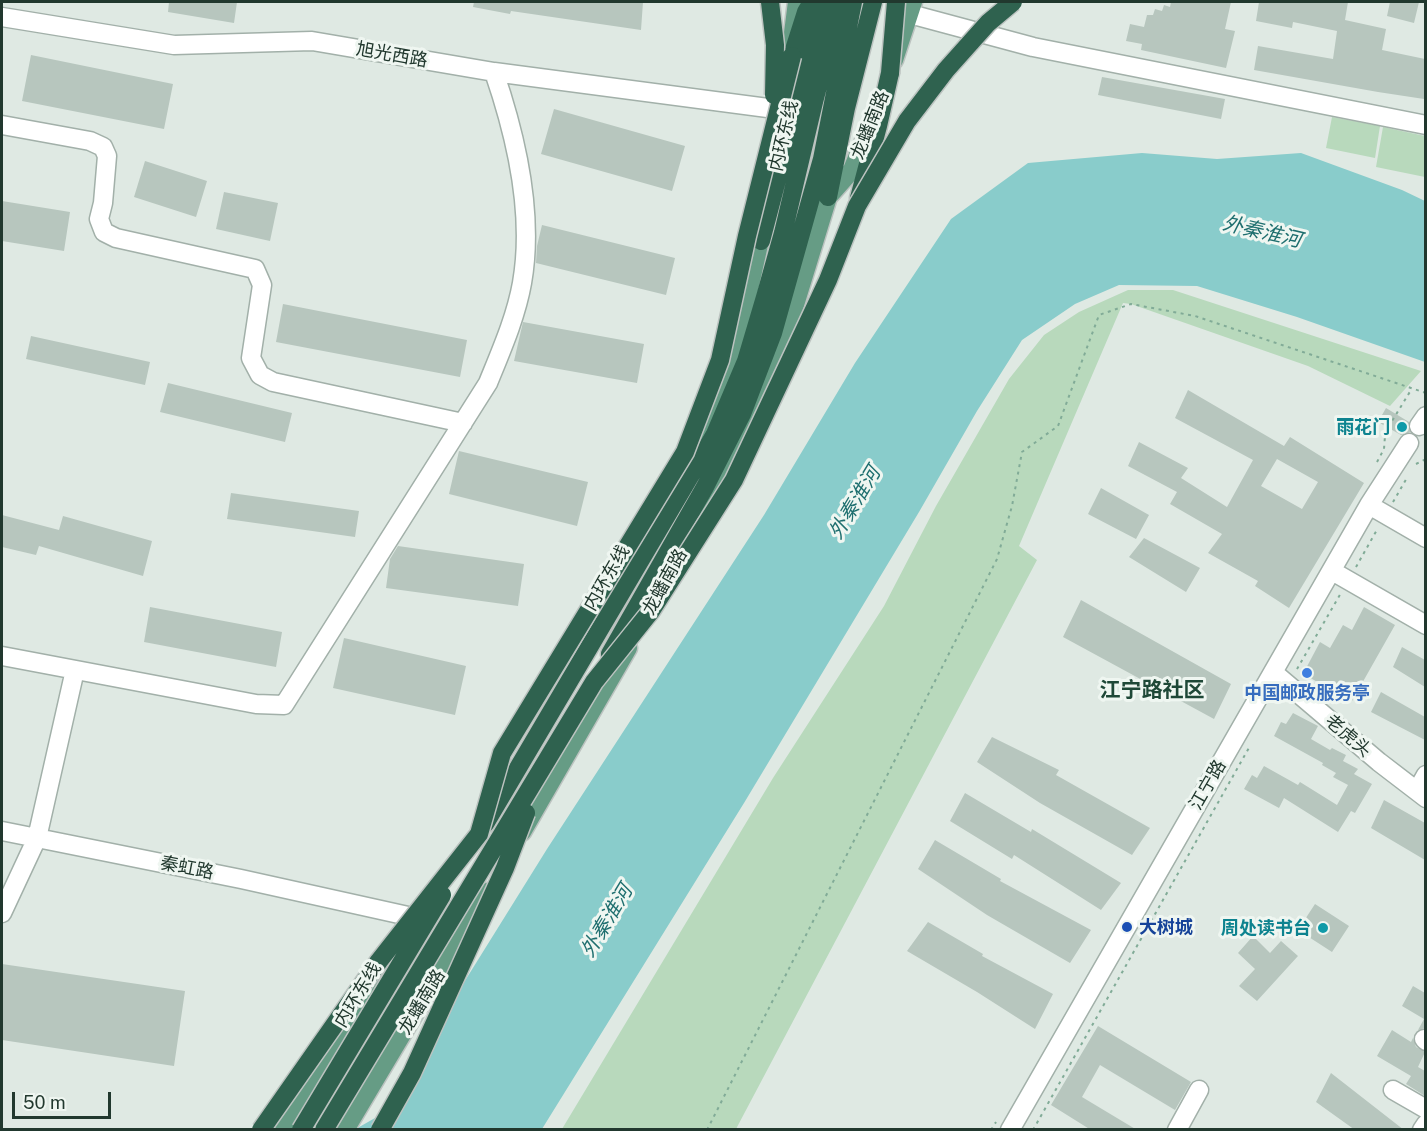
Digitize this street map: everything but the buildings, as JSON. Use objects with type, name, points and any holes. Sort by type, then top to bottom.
[{"type":"highway","points":[[770,2],[775,45],[773,127]]},
{"type":"highway","points":[[261,1130],[379,961],[479,834],[502,753],[685,452],[720,360],[773,127],[792,56],[806,12],[812,2]]},
{"type":"highway","points":[[761,241],[824,2]]},
{"type":"highway","name":"内环东线","points":[[302,1130],[611,614],[715,434],[746,361],[765,297],[783,234],[840,2]]},
{"type":"highway","points":[[324,1130],[594,682],[705,487],[742,414],[773,333],[822,159],[854,2]]},
{"type":"highway","points":[[828,197],[846,108],[873,2]]},
{"type":"highway","points":[[594,682],[651,611],[734,480],[828,280],[857,206],[878,126],[890,73],[896,2]]},
{"type":"highway","points":[[857,206],[907,121],[946,70],[988,23],[1013,2]]},
{"type":"highway","points":[[380,1130],[412,1073],[505,868],[539,775]]},
{"type":"main road","points":[[284,1130],[417,918],[623,579],[654,516],[712,414],[739,335],[761,241],[783,110],[797,2]]},
{"type":"main road","name":"龙蟠南路","points":[[346,1126],[580,734],[730,467],[786,334],[828,197],[852,170],[875,114],[912,8]]},
{"type":"main road","points":[[417,918],[458,941]]},
{"type":"street","points":[[912,8],[1033,47],[1425,125]]},
{"type":"street","name":"旭光西路","points":[[2,17],[174,45],[312,41],[494,72],[783,110]]},
{"type":"street","points":[[2,656],[256,704],[284,705],[488,383],[503,347],[522,284],[527,230],[509,115],[494,72]]},
{"type":"street","points":[[2,125],[90,141],[103,147],[107,156],[103,203],[99,219],[104,232],[116,238],[255,269],[262,285],[251,358],[260,375],[273,382],[463,423]]},
{"type":"street","name":"江宁路","points":[[1010,1130],[1273,672],[1370,505],[1409,443]]},
{"type":"street","points":[[1370,505],[1425,538]]},
{"type":"street","points":[[1332,571],[1425,625]]},
{"type":"street","points":[[2,913],[37,838],[75,670]]},
{"type":"street","name":"老虎头","points":[[1273,672],[1378,762],[1423,788]]},
{"type":"street","name":"秦虹路","points":[[2,831],[241,879],[417,918]]},
{"type":"street","points":[[1177,1130],[1199,1090]]},
{"type":"street","points":[[1393,1090],[1425,1109]]},
{"type":"street","points":[[1422,1130],[1425,1124]]},
{"type":"path","points":[[707,1130],[997,559],[1012,506],[1022,452],[1058,426],[1099,315],[1131,304],[1195,316],[1425,393]]},
{"type":"path","points":[[1413,467],[1425,459]]},
{"type":"path","points":[[1297,669],[1407,476]]},
{"type":"path","points":[[1033,1130],[1253,740]]},
{"type":"green space","points":[[1332,117],[1380,126],[1375,158],[1326,148]]},
{"type":"green space","points":[[1383,127],[1425,136],[1425,177],[1376,167]]},
{"type":"green space","points":[[1128,290],[1173,290],[1421,371],[1390,406],[1308,366],[1123,303],[1019,546],[1037,560],[736,1129],[562,1129],[773,778],[884,606],[936,506],[1009,379],[1044,335],[1079,312]]},
{"type":"water","name":"外秦淮河","points":[[1142,153],[1217,159],[1301,153],[1402,190],[1425,201],[1425,362],[1297,317],[1197,286],[1119,285],[1075,304],[1022,340],[977,411],[744,803],[542,1129],[354,1130],[382,1114],[547,849],[764,515],[855,363],[951,219],[1028,163]]},
{"type":"place","name":"雨花门","points":[[1402,427]]},
{"type":"place","name":"中国邮政服务亭","points":[[1307,673]]},
{"type":"place","name":"大树城","points":[[1127,927]]},
{"type":"place","name":"周处读书台","points":[[1323,928]]},
{"type":"district","name":"江宁路社区","points":[[1152,691]]}]
